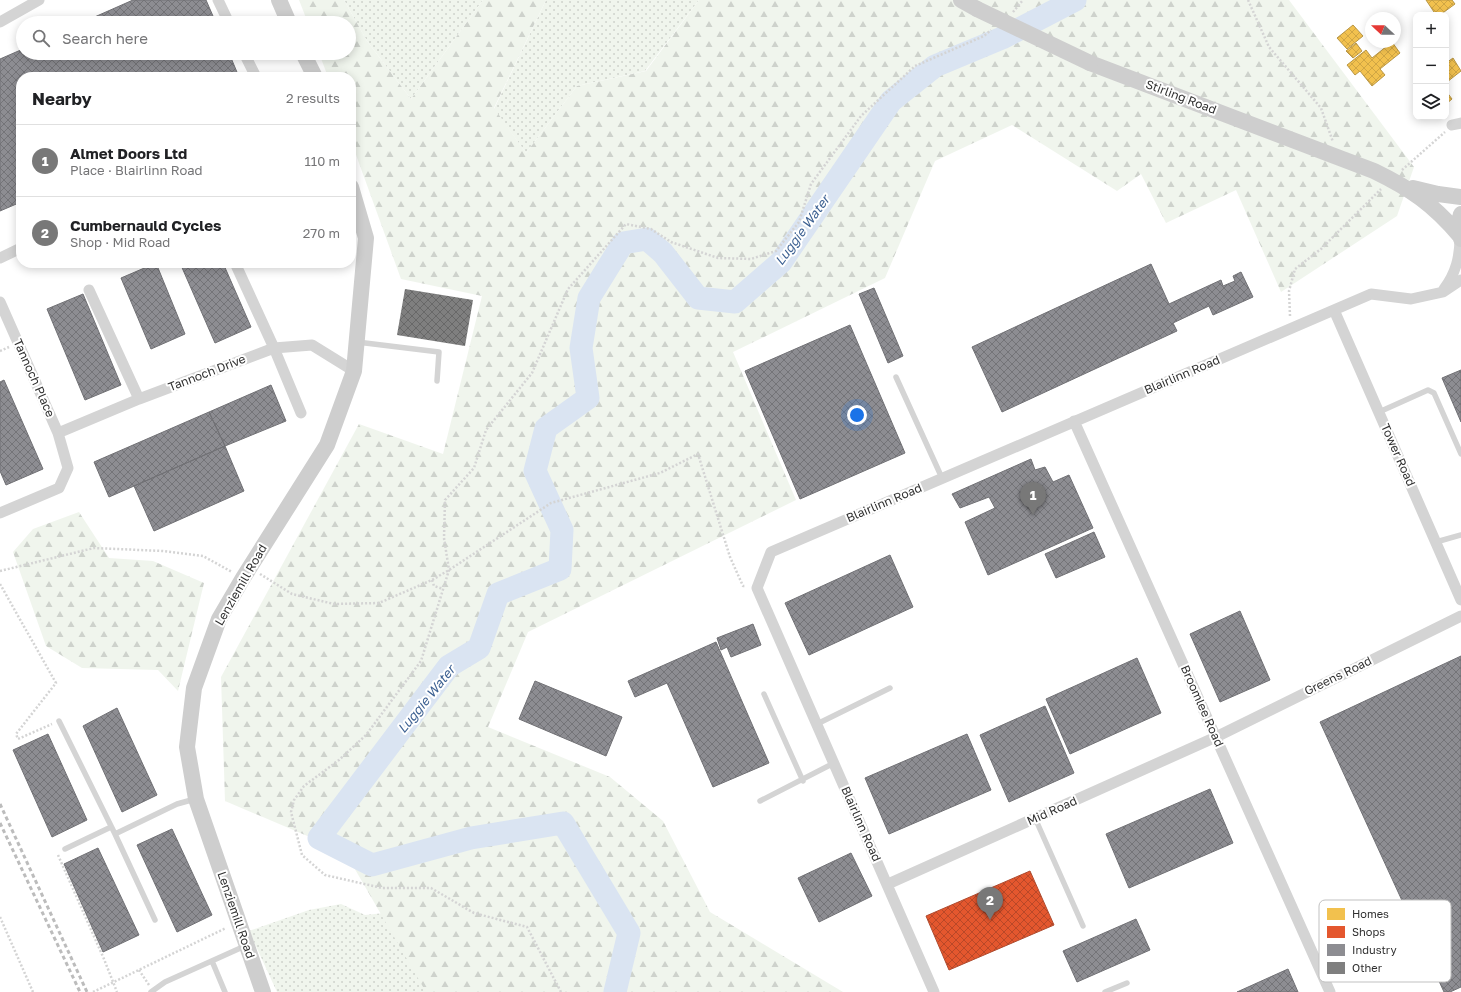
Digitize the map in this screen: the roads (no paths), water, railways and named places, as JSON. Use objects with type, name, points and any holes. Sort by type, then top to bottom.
[{"type":"main road","points":[[279,0],[286,16]]},
{"type":"main road","name":"Stirling Road","points":[[961,0],[1090,62],[1340,158],[1398,182],[1438,194],[1461,197]]},
{"type":"main road","points":[[306,60],[312,72]]},
{"type":"main road","name":"Stirling Road","points":[[1398,182],[1439,212],[1460,237]]},
{"type":"main road","name":"Lenziemill Road","points":[[263,992],[196,799],[187,747],[194,688],[220,619],[246,573],[327,445],[354,370],[366,238],[356,204]]},
{"type":"main road","points":[[1460,237],[1458,226],[1461,214]]},
{"type":"street","points":[[0,22],[39,0]]},
{"type":"street","points":[[218,0],[226,16]]},
{"type":"street","points":[[248,60],[254,72]]},
{"type":"street","points":[[1443,292],[1453,277],[1460,255],[1460,237]]},
{"type":"street","points":[[0,258],[16,250]]},
{"type":"street","points":[[237,268],[274,348],[301,413]]},
{"type":"street","name":"Blairlinn Road","points":[[934,992],[758,588],[771,552],[1371,294],[1411,299],[1443,292],[1461,280]]},
{"type":"street","points":[[89,290],[139,399]]},
{"type":"street","name":"Tannoch Place","points":[[0,302],[58,433]]},
{"type":"street","name":"Tower Road","points":[[1334,310],[1461,600]]},
{"type":"street","name":"Tannoch Drive","points":[[58,433],[139,399],[274,348],[312,345],[354,370]]},
{"type":"street","name":"Broomlee Road","points":[[1074,421],[1319,967]]},
{"type":"street","points":[[0,513],[59,488],[68,468],[58,433]]},
{"type":"street","name":"Greens Road","points":[[1216,737],[1461,616]]},
{"type":"street","name":"Mid Road","points":[[888,884],[1216,737]]},
{"type":"street","name":"Broomlee Road","points":[[1326,982],[1330,992]]},
{"type":"lane","points":[[357,342],[439,352],[437,381]]},
{"type":"lane","points":[[896,377],[942,478]]},
{"type":"lane","points":[[1378,412],[1428,390],[1434,393],[1461,454]]},
{"type":"lane","points":[[1436,542],[1461,535]]},
{"type":"lane","points":[[817,724],[890,688]]},
{"type":"lane","points":[[764,694],[803,780]]},
{"type":"lane","points":[[59,721],[115,834],[155,920]]},
{"type":"lane","points":[[760,801],[834,763]]},
{"type":"lane","points":[[115,834],[177,804],[196,799]]},
{"type":"lane","points":[[1035,818],[1083,926]]},
{"type":"lane","points":[[65,849],[111,827]]},
{"type":"lane","points":[[150,992],[165,982],[246,946]]},
{"type":"lane","points":[[212,961],[224,992]]},
{"type":"lane","points":[[1105,992],[1127,983]]},
{"type":"waterway","name":"Luggie Water","points":[[615,992],[629,933],[563,823],[471,838],[372,865],[319,838],[449,666],[479,648],[498,594],[560,569],[562,530],[535,471],[546,428],[588,398],[581,348],[589,298],[623,243],[647,239],[663,253],[698,298],[735,302],[781,262],[891,101],[935,66],[1002,38],[1075,0]]},
{"type":"railway","points":[[0,804],[87,992]]},
{"type":"railway","points":[[0,823],[80,992]]},
{"type":"place","name":"Almet Doors Ltd","points":[[1033,515]]},
{"type":"place","name":"Cumbernauld Cycles","points":[[990,920]]}]
